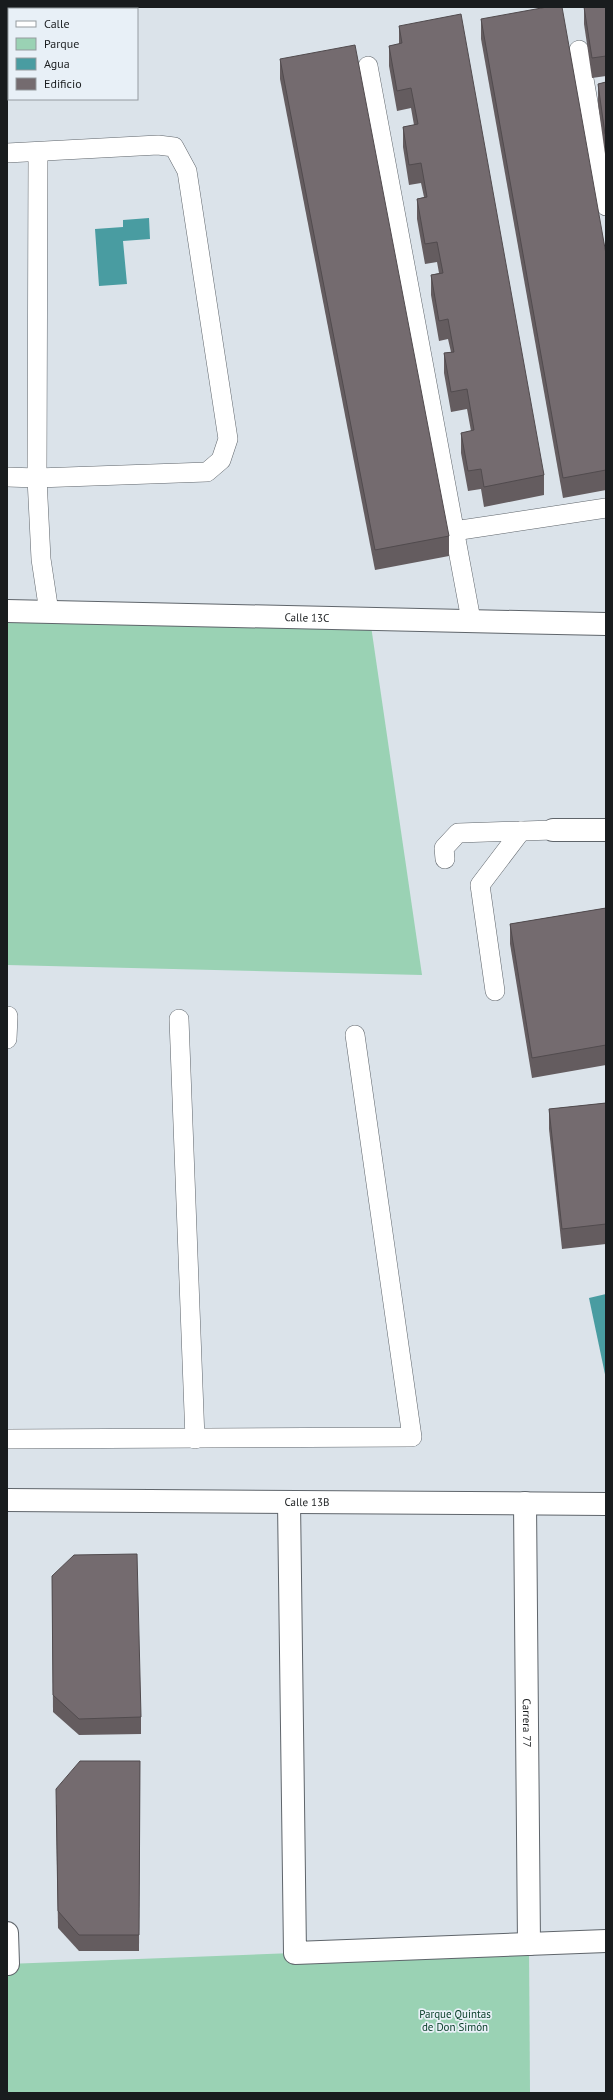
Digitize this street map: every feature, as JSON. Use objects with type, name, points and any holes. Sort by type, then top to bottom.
[{"type":"street","name":"Calle 13C","points":[[7,611],[606,624]]},
{"type":"street","points":[[553,830],[606,830]]},
{"type":"street","name":"Calle 13B","points":[[7,1500],[606,1504]]},
{"type":"street","points":[[289,1502],[295,1953],[606,1941]]},
{"type":"street","name":"Carrera 77","points":[[525,1503],[529,1944]]},
{"type":"street","points":[[7,1932],[8,1964]]},
{"type":"lane","points":[[579,50],[606,206]]},
{"type":"lane","points":[[368,66],[471,620]]},
{"type":"lane","points":[[7,153],[158,144],[174,147],[187,171],[228,439],[221,460],[207,472],[37,478],[7,477]]},
{"type":"lane","points":[[38,152],[37,478],[41,559],[49,612]]},
{"type":"lane","points":[[454,531],[606,508]]},
{"type":"lane","points":[[495,991],[480,884],[520,830]]},
{"type":"lane","points":[[445,859],[444,848],[458,833],[553,830]]},
{"type":"lane","points":[[7,1039],[8,1016]]},
{"type":"lane","points":[[179,1018],[195,1439]]},
{"type":"lane","points":[[7,1439],[412,1438],[354,1035]]},
{"type":"green space","points":[[7,611],[370,619],[422,975],[7,965]]},
{"type":"green space","name":"Parque Quintas de Don Simón","points":[[529,1944],[530,2093],[7,2093],[7,1964]]},
{"type":"water","points":[[149,218],[150,239],[123,241],[127,284],[99,286],[95,229],[123,227],[123,220]]},
{"type":"water","points":[[606,1294],[606,1379],[589,1298]]},
{"type":"building","points":[[547,7],[562,7],[606,254],[606,470],[563,478],[481,19]]},
{"type":"building","points":[[584,7],[606,7],[606,56],[592,58]]},
{"type":"building","points":[[461,14],[544,475],[484,487],[481,469],[468,471],[461,433],[474,430],[467,389],[451,392],[444,353],[454,352],[448,319],[439,321],[431,275],[443,273],[437,242],[425,244],[417,199],[427,197],[421,163],[409,165],[403,127],[418,124],[411,88],[397,91],[389,46],[402,43],[399,26]]},
{"type":"building","points":[[355,45],[449,536],[375,550],[280,59]]},
{"type":"building","points":[[606,82],[606,134],[605,134],[598,84]]},
{"type":"building","points":[[606,908],[606,1045],[532,1058],[510,924]]},
{"type":"building","points":[[606,1103],[606,1224],[562,1229],[549,1109]]},
{"type":"building","points":[[137,1554],[141,1717],[79,1719],[53,1695],[52,1576],[74,1555]]},
{"type":"building","points":[[80,1761],[140,1761],[139,1935],[79,1935],[58,1911],[56,1789]]}]
